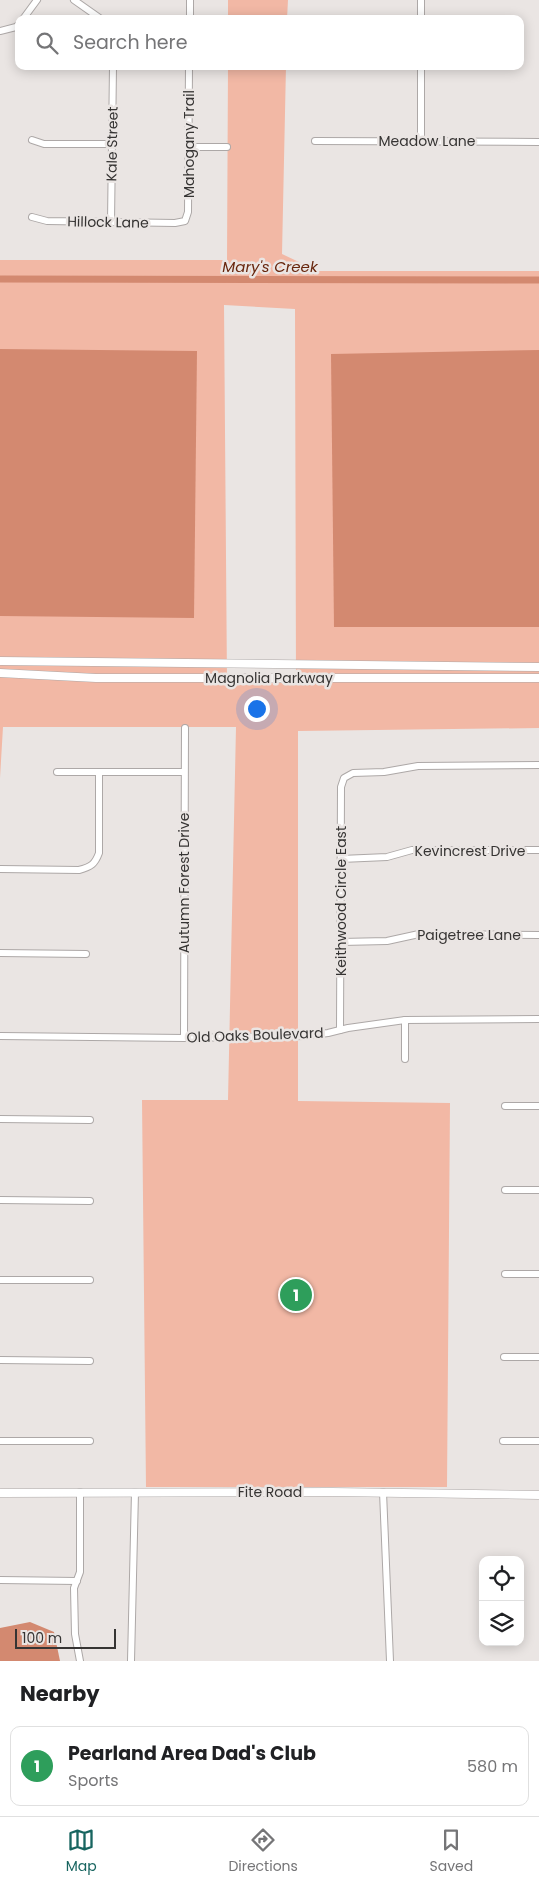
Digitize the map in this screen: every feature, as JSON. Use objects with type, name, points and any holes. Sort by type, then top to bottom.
[{"type":"street","points":[[26,15],[38,0]]},
{"type":"street","points":[[74,0],[95,15]]},
{"type":"street","points":[[190,0],[190,15]]},
{"type":"street","points":[[421,0],[421,15]]},
{"type":"street","points":[[0,31],[15,27]]},
{"type":"street","name":"Kale Street","points":[[111,222],[113,70]]},
{"type":"street","name":"Mahogany Trail","points":[[185,221],[188,212],[189,70]]},
{"type":"street","points":[[421,70],[421,142]]},
{"type":"street","points":[[32,140],[44,144],[112,144]]},
{"type":"street","name":"Meadow Lane","points":[[315,141],[539,142]]},
{"type":"street","points":[[189,147],[227,147]]},
{"type":"street","name":"Hillock Lane","points":[[32,217],[46,221],[175,223],[185,221]]},
{"type":"street","name":"Magnolia Parkway","points":[[0,661],[539,667]]},
{"type":"street","points":[[184,678],[185,663]]},
{"type":"street","points":[[312,664],[312,678]]},
{"type":"street","name":"Magnolia Parkway","points":[[0,673],[96,678],[539,678]]},
{"type":"street","name":"Autumn Forest Drive","points":[[184,1038],[185,728]]},
{"type":"street","name":"Keithwood Circle East","points":[[340,1030],[341,787],[344,778],[349,774],[384,772],[418,766],[539,765]]},
{"type":"street","points":[[58,772],[184,772]]},
{"type":"street","points":[[0,869],[80,870],[90,868],[96,862],[99,853],[99,772]]},
{"type":"street","name":"Kevincrest Drive","points":[[341,859],[387,857],[412,850],[539,850]]},
{"type":"street","name":"Paigetree Lane","points":[[341,942],[387,941],[419,934],[539,935]]},
{"type":"street","points":[[0,953],[86,954]]},
{"type":"street","name":"Old Oaks Boulevard","points":[[0,1036],[184,1038],[306,1036],[405,1020],[539,1019]]},
{"type":"street","points":[[405,1020],[405,1058]]},
{"type":"street","points":[[505,1106],[539,1106]]},
{"type":"street","points":[[0,1119],[90,1120]]},
{"type":"street","points":[[505,1190],[539,1190]]},
{"type":"street","points":[[0,1200],[90,1200]]},
{"type":"street","points":[[505,1274],[539,1274]]},
{"type":"street","points":[[0,1280],[90,1280]]},
{"type":"street","points":[[504,1357],[539,1357]]},
{"type":"street","points":[[0,1360],[90,1361]]},
{"type":"street","points":[[0,1441],[90,1441]]},
{"type":"street","points":[[503,1441],[539,1441]]},
{"type":"street","points":[[80,1492],[80,1572],[74,1588],[75,1634],[80,1661]]},
{"type":"street","points":[[131,1661],[134,1492]]},
{"type":"street","points":[[383,1492],[390,1661]]},
{"type":"street","name":"Fite Road","points":[[0,1493],[383,1492],[539,1495]]},
{"type":"street","points":[[0,1580],[77,1581]]},
{"type":"shaded area","points":[[228,0],[288,0],[287,15],[228,15]]},
{"type":"shaded area","points":[[228,70],[286,70],[282,254],[318,271],[539,271],[539,728],[298,731],[298,1101],[450,1103],[447,1487],[146,1487],[142,1100],[228,1100],[236,727],[3,727],[0,778],[0,260],[227,260]],"holes":[[[224,305],[295,309],[296,683],[227,682]]]},
{"type":"shaded area","points":[[0,349],[197,351],[194,618],[0,616]]},
{"type":"shaded area","points":[[539,350],[539,627],[334,627],[331,354]]},
{"type":"shaded area","points":[[30,1622],[54,1632],[60,1661],[0,1661],[0,1628]]},
{"type":"waterway","name":"Mary's Creek","points":[[0,279],[539,280]]},
{"type":"place","name":"Pearland Area Dad's Club","points":[[296,1295]]}]
